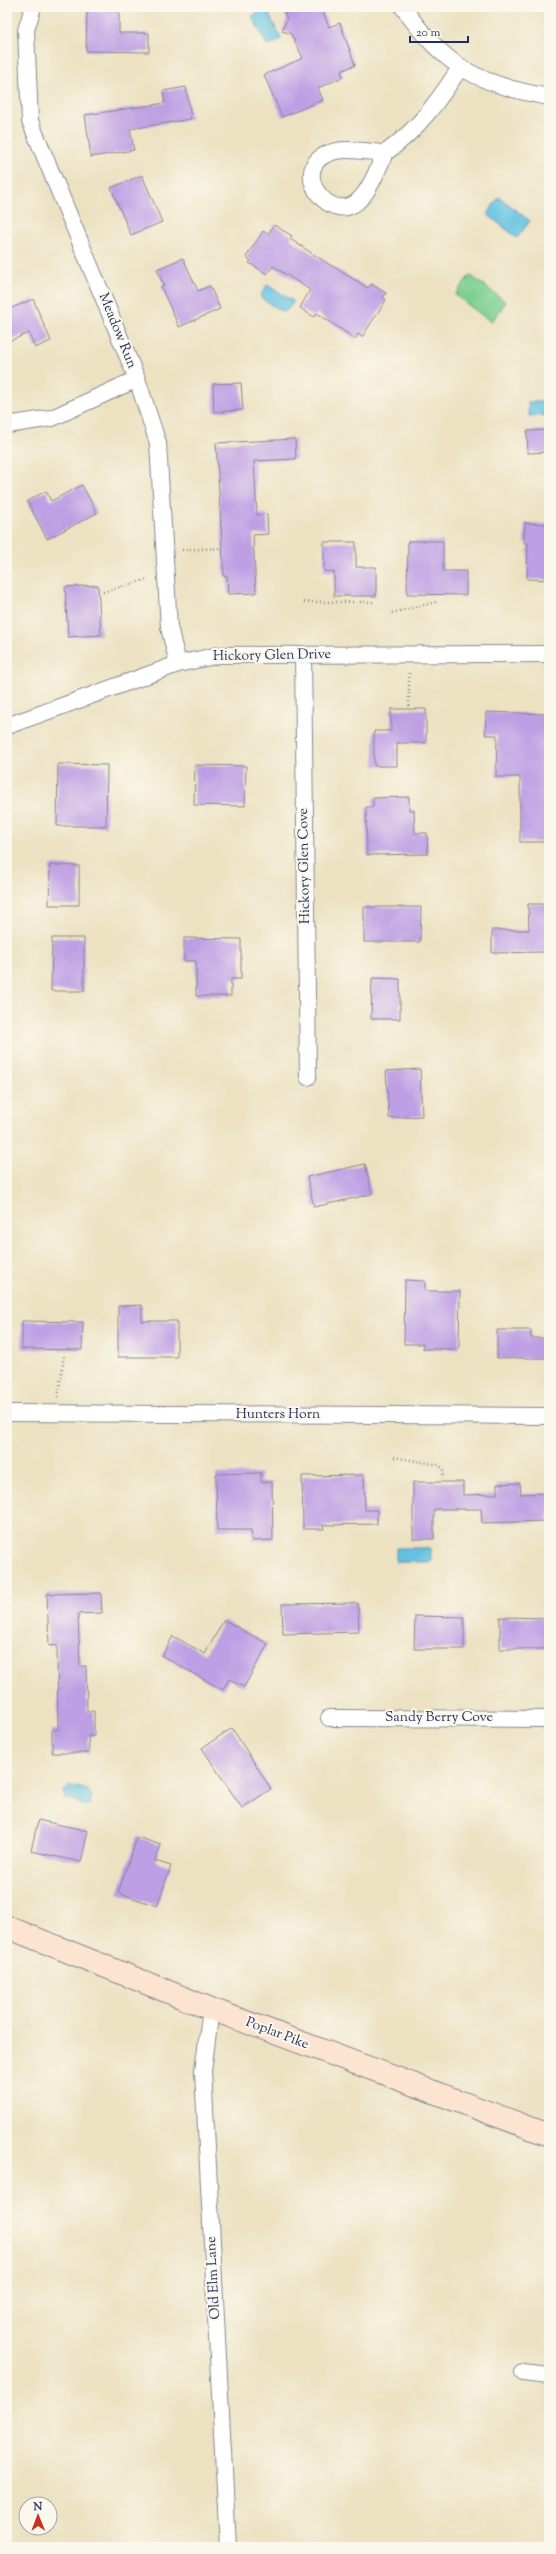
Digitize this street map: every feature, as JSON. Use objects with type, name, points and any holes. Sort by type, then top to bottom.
[{"type":"main road","name":"Poplar Pike","points":[[7,1927],[211,2009],[549,2136]]},
{"type":"street","name":"Meadow Run","points":[[33,7],[26,30],[30,121],[137,379],[158,443],[168,619],[178,664]]},
{"type":"street","points":[[403,7],[427,40],[460,68],[495,84],[549,97]]},
{"type":"street","points":[[384,153],[338,150],[326,154],[313,168],[313,186],[317,194],[324,202],[334,206],[349,206],[360,200],[384,153],[415,128],[432,109],[460,68]]},
{"type":"street","points":[[7,425],[52,418],[137,379]]},
{"type":"street","name":"Hickory Glen Cove","points":[[304,654],[308,1077]]},
{"type":"street","name":"Hickory Glen Drive","points":[[7,726],[178,664],[219,655],[549,654]]},
{"type":"street","name":"Hunters Horn","points":[[7,1413],[549,1416]]},
{"type":"street","name":"Sandy Berry Cove","points":[[329,1718],[549,1719]]},
{"type":"street","name":"Old Elm Lane","points":[[211,2009],[203,2071],[228,2547]]},
{"type":"street","points":[[523,2373],[549,2376]]},
{"type":"path","points":[[176,550],[222,548]]},
{"type":"path","points":[[103,592],[150,578]]},
{"type":"path","points":[[304,602],[373,602]]},
{"type":"path","points":[[392,613],[436,602]]},
{"type":"path","points":[[408,706],[409,668]]},
{"type":"path","points":[[58,1399],[64,1356]]},
{"type":"path","points":[[394,1457],[439,1465],[443,1469],[443,1478]]},
{"type":"green space","points":[[470,275],[506,302],[491,322],[455,295]]},
{"type":"water","points":[[266,8],[281,39],[268,47],[252,16]]},
{"type":"water","points":[[499,197],[530,221],[517,238],[487,214]]},
{"type":"water","points":[[267,285],[293,301],[284,313],[261,298],[261,295]]},
{"type":"water","points":[[528,402],[549,402],[549,415],[529,416]]},
{"type":"water","points":[[396,1548],[431,1548],[431,1562],[396,1562]]},
{"type":"water","points":[[70,1786],[87,1789],[92,1797],[90,1804],[83,1806],[76,1801],[65,1798],[64,1791]]},
{"type":"building","points":[[282,7],[321,7],[329,27],[340,23],[355,65],[341,71],[343,77],[318,88],[323,100],[282,117],[264,75],[303,58],[291,34],[282,31],[287,19]]},
{"type":"building","points":[[87,10],[119,11],[119,33],[149,33],[149,52],[86,51]]},
{"type":"building","points":[[186,87],[191,119],[130,129],[134,150],[91,157],[85,115],[165,103],[163,91]]},
{"type":"building","points":[[142,175],[162,222],[131,235],[111,188]]},
{"type":"building","points":[[274,225],[292,236],[290,239],[368,288],[371,284],[386,293],[383,298],[386,300],[362,337],[358,334],[355,339],[317,313],[314,317],[300,308],[310,290],[273,266],[267,274],[249,263],[251,261],[246,257],[263,231],[268,234]]},
{"type":"building","points":[[183,258],[198,291],[210,286],[220,309],[179,327],[161,287],[164,286],[157,269]]},
{"type":"building","points":[[33,299],[51,341],[35,348],[29,333],[7,342],[7,310]]},
{"type":"building","points":[[241,383],[243,410],[214,412],[213,384]]},
{"type":"building","points":[[549,430],[549,452],[528,453],[527,431]]},
{"type":"building","points":[[295,439],[296,459],[254,461],[257,515],[267,514],[268,534],[253,535],[256,593],[228,594],[227,576],[224,577],[216,443]]},
{"type":"building","points":[[82,485],[97,513],[47,539],[27,501],[46,491],[51,501]]},
{"type":"building","points":[[525,523],[549,524],[549,580],[527,579],[528,543],[524,543]]},
{"type":"building","points":[[408,541],[443,541],[443,571],[466,571],[466,595],[407,594]]},
{"type":"building","points":[[324,542],[356,542],[356,567],[376,567],[376,596],[334,596],[334,572],[324,571]]},
{"type":"building","points":[[98,585],[101,635],[68,637],[65,587]]},
{"type":"building","points":[[391,709],[426,709],[426,743],[397,743],[397,766],[374,766],[374,731],[391,731]]},
{"type":"building","points":[[486,712],[549,714],[546,803],[549,803],[549,842],[520,842],[520,777],[496,777],[497,735],[485,735]]},
{"type":"building","points":[[58,764],[107,765],[106,826],[57,826]]},
{"type":"building","points":[[195,765],[246,766],[245,806],[194,805]]},
{"type":"building","points":[[409,797],[409,810],[414,810],[415,833],[427,833],[428,854],[367,855],[366,807],[373,807],[373,798]]},
{"type":"building","points":[[50,865],[79,866],[79,905],[49,905]]},
{"type":"building","points":[[528,904],[549,904],[549,940],[545,940],[545,952],[492,953],[492,930],[529,930]]},
{"type":"building","points":[[364,907],[421,907],[420,942],[364,942]]},
{"type":"building","points":[[52,938],[84,938],[84,991],[51,991]]},
{"type":"building","points":[[184,938],[241,939],[241,979],[231,979],[231,996],[196,996],[196,961],[184,961]]},
{"type":"building","points":[[372,978],[400,979],[400,1019],[371,1019]]},
{"type":"building","points":[[420,1069],[422,1116],[389,1118],[386,1071]]},
{"type":"building","points":[[365,1164],[372,1194],[314,1207],[307,1177]]},
{"type":"building","points":[[405,1280],[425,1281],[425,1291],[460,1291],[459,1349],[423,1349],[423,1344],[404,1344]]},
{"type":"building","points":[[142,1305],[142,1321],[177,1321],[177,1357],[118,1357],[118,1306]]},
{"type":"building","points":[[22,1321],[83,1322],[82,1350],[22,1349]]},
{"type":"building","points":[[497,1330],[531,1330],[531,1338],[549,1338],[549,1358],[497,1358]]},
{"type":"building","points":[[261,1473],[261,1482],[272,1482],[273,1540],[252,1541],[251,1530],[217,1530],[216,1474]]},
{"type":"building","points":[[364,1475],[365,1510],[377,1510],[377,1524],[323,1525],[324,1529],[303,1529],[302,1476]]},
{"type":"building","points":[[413,1482],[463,1482],[463,1495],[497,1494],[497,1484],[520,1483],[521,1494],[549,1493],[549,1521],[482,1523],[481,1509],[434,1509],[434,1539],[413,1539]]},
{"type":"building","points":[[101,1593],[102,1613],[78,1614],[80,1666],[86,1666],[87,1711],[94,1711],[94,1736],[88,1736],[89,1753],[52,1753],[52,1730],[58,1730],[57,1645],[49,1646],[47,1594]]},
{"type":"building","points":[[358,1603],[359,1632],[283,1634],[282,1604]]},
{"type":"building","points":[[415,1616],[464,1617],[464,1649],[414,1649]]},
{"type":"building","points":[[500,1617],[549,1618],[549,1649],[500,1649]]},
{"type":"building","points":[[224,1620],[268,1644],[244,1687],[229,1679],[223,1690],[162,1656],[173,1636],[205,1654]]},
{"type":"building","points":[[232,1728],[271,1789],[242,1808],[202,1748]]},
{"type":"building","points":[[38,1820],[88,1831],[81,1862],[31,1851]]},
{"type":"building","points":[[137,1837],[161,1845],[155,1861],[171,1866],[157,1906],[118,1893]]}]
